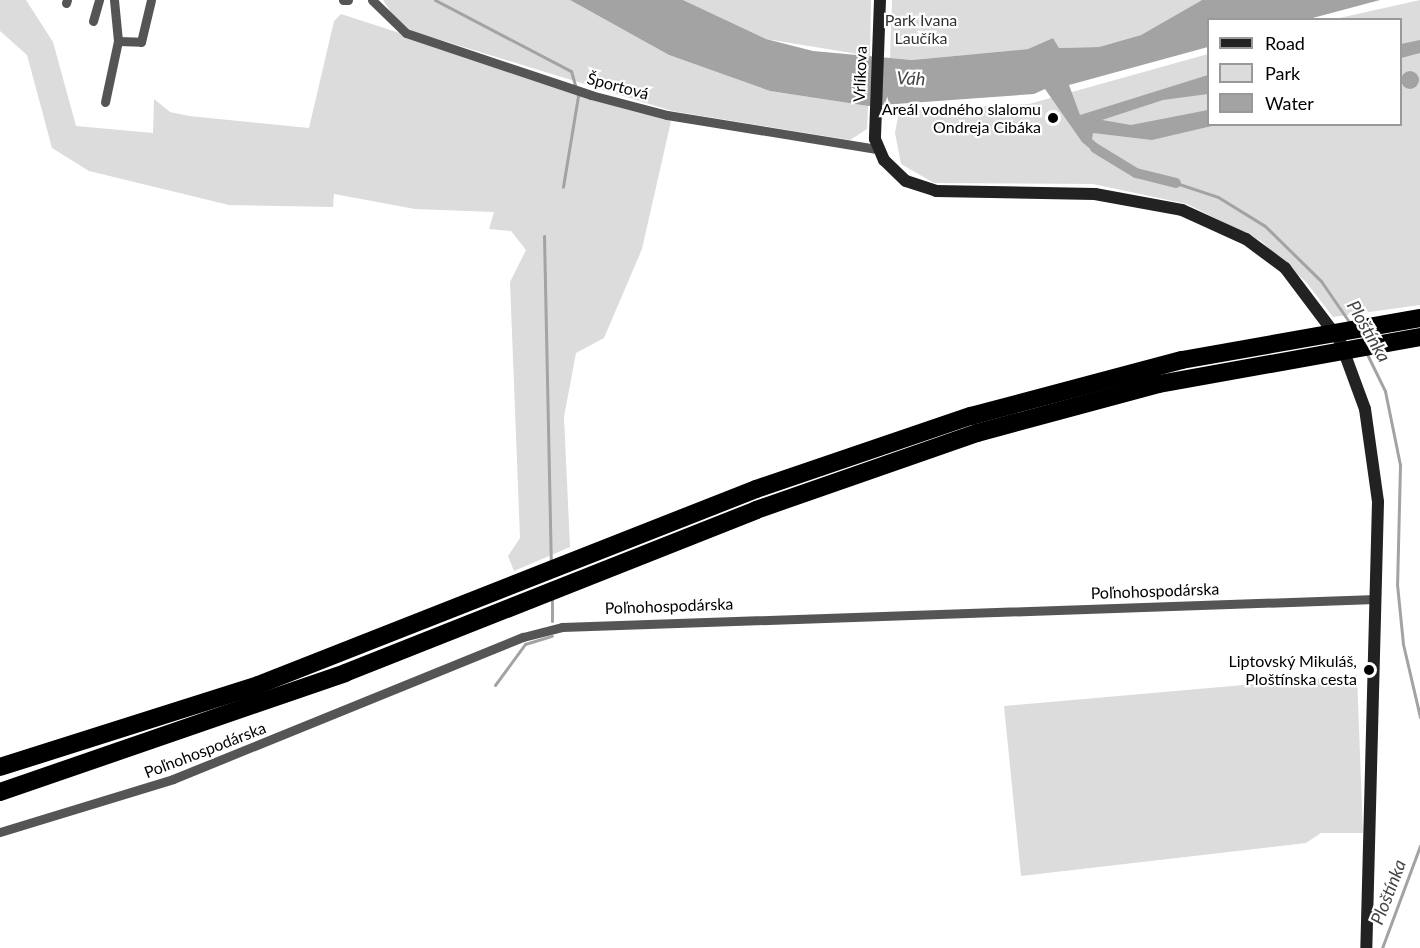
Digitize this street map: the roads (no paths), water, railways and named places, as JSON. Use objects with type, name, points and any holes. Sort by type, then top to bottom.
[{"type":"highway","points":[[0,767],[258,685],[756,489],[971,416],[1102,378],[1302,336],[1420,318]]},
{"type":"highway","points":[[0,792],[345,672],[756,510],[977,433],[1159,384],[1312,354],[1420,337]]},
{"type":"street","points":[[93,21],[99,0]]},
{"type":"street","points":[[105,102],[118,41],[114,0]]},
{"type":"street","points":[[118,41],[141,42],[151,0]]},
{"type":"street","points":[[343,0],[348,0]]},
{"type":"street","name":"Športová","points":[[372,0],[406,33],[591,95],[667,115],[878,149]]},
{"type":"street","name":"Vrlíkova","points":[[878,149],[875,120],[880,0]]},
{"type":"street","points":[[878,149],[906,181],[936,191],[1095,194],[1182,210],[1232,231],[1285,268],[1340,340],[1365,409],[1377,483],[1377,599],[1366,948]]},
{"type":"street","name":"Poľnohospodárska","points":[[0,831],[173,779],[524,637],[571,626],[1377,599]]},
{"type":"water","name":"Váh","points":[[570,0],[683,0],[766,39],[813,51],[912,60],[1028,49],[1053,38],[1059,48],[1099,47],[1141,35],[1202,0],[1380,0],[1313,18],[1207,18],[1207,47],[1069,85],[1080,115],[1207,75],[1207,94],[1163,100],[1102,120],[1131,125],[1207,110],[1207,126],[1212,126],[1152,140],[1093,133],[1092,139],[1110,155],[1100,157],[1082,142],[1045,89],[1034,94],[868,106],[770,91],[669,55]]},
{"type":"water","points":[[1420,40],[1420,53],[1402,58],[1402,44]]},
{"type":"water","points":[[1406,71],[1414,71],[1419,76],[1419,84],[1414,89],[1406,89],[1402,86],[1402,74]]},
{"type":"waterway","points":[[435,0],[571,71],[578,96],[563,187]]},
{"type":"waterway","points":[[1095,148],[1136,173],[1176,183]]},
{"type":"waterway","name":"Ploštínka","points":[[1176,183],[1218,197],[1265,226],[1321,281],[1350,323]]},
{"type":"waterway","points":[[544,236],[551,562]]},
{"type":"waterway","name":"Ploštínka","points":[[1366,352],[1385,391],[1400,465],[1397,584],[1403,644],[1420,717]]},
{"type":"waterway","points":[[552,599],[552,621]]},
{"type":"waterway","points":[[495,685],[525,644],[552,636]]},
{"type":"waterway","name":"Ploštínka","points":[[1382,948],[1420,846]]},
{"type":"place","name":"Areál vodného slalomu Ondreja Cibáka","points":[[1053,118]]},
{"type":"place","name":"Liptovský Mikuláš, Ploštínska cesta","points":[[1369,670]]},
{"type":"park label","name":"Park Ivana Laučíka","points":[[921,29]]}]
